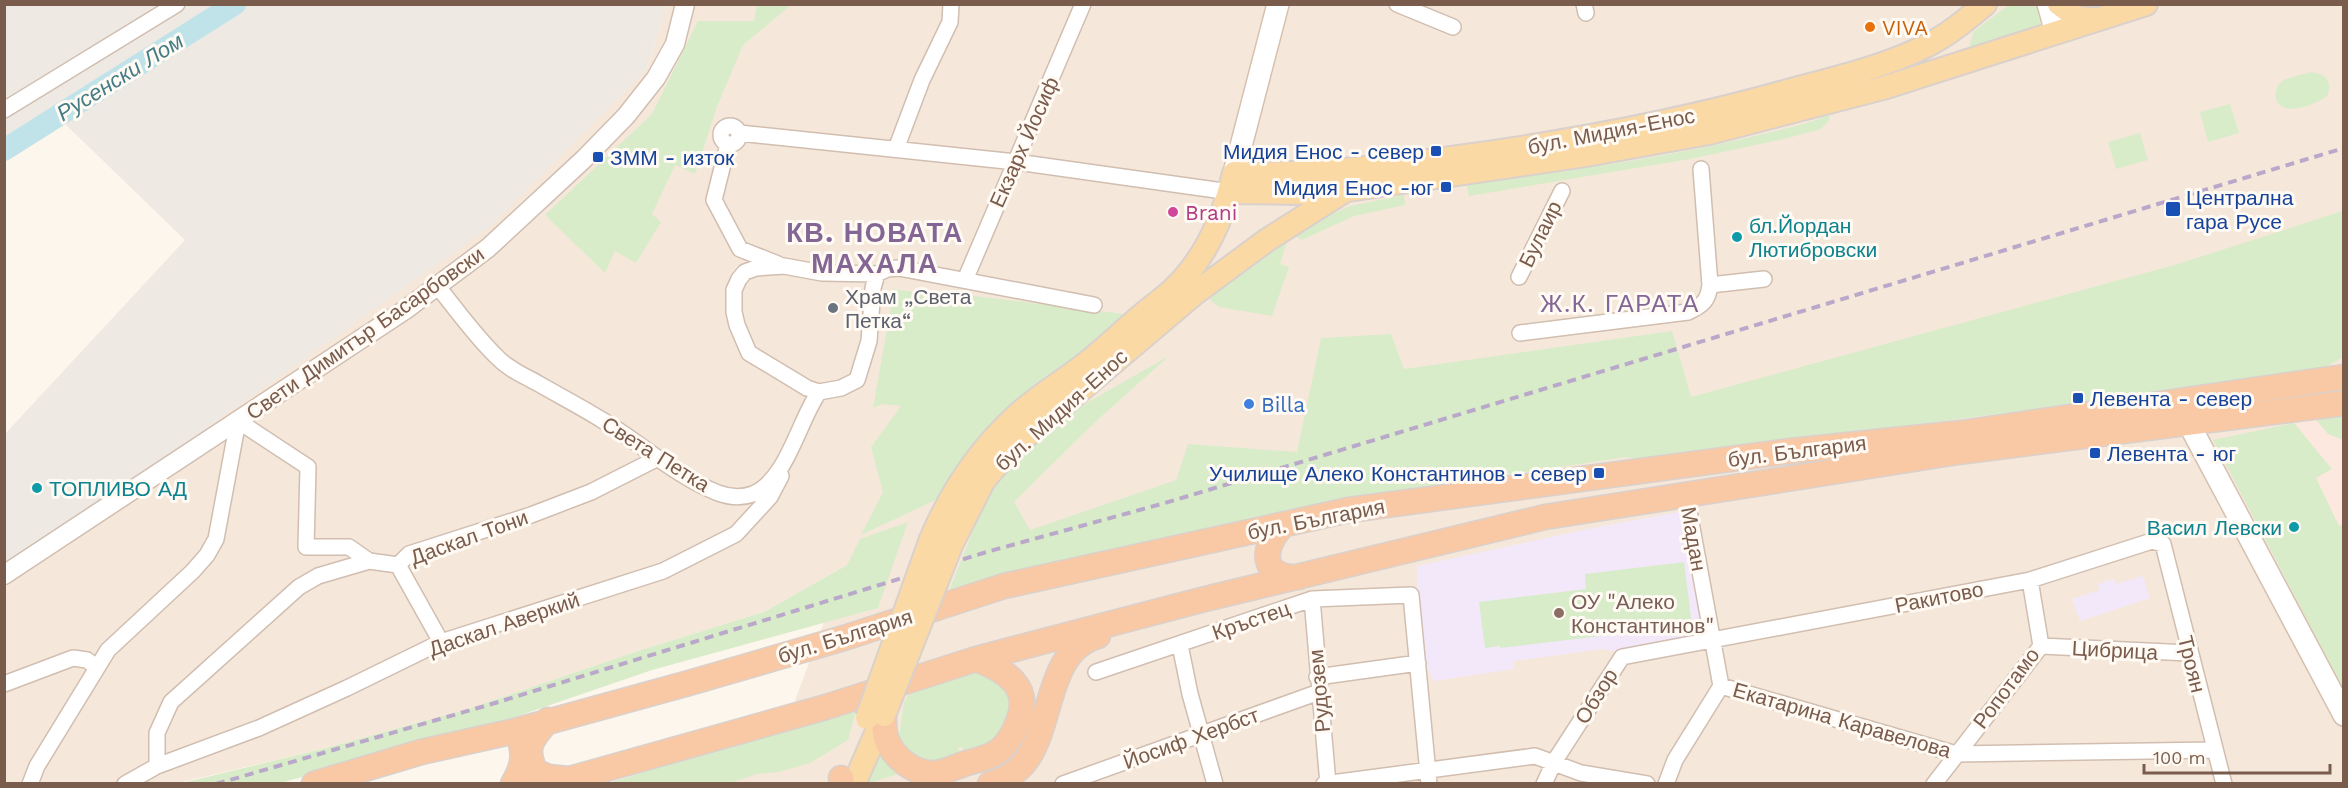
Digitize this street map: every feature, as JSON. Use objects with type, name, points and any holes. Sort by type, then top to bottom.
[{"type":"highway","name":"бул. България","points":[[314,783],[422,752],[511,732],[689,683],[844,638],[1004,586],[1349,510],[1791,451],[1962,433],[2343,377]]},
{"type":"highway","name":"бул. България","points":[[560,781],[826,707],[976,660],[1205,599],[1545,517],[1958,452],[2343,403]]},
{"type":"highway","points":[[1284,524],[1268,544],[1268,562],[1272,571],[1279,575],[1299,577]]},
{"type":"highway","points":[[1240,534],[1250,539],[1258,549],[1262,563],[1259,580],[1253,588]]},
{"type":"highway","points":[[990,783],[1009,776],[1025,762],[1039,735],[1059,677],[1072,651],[1086,640],[1161,617],[1205,599]]},
{"type":"highway","points":[[875,717],[889,746],[909,766],[922,772],[936,773],[980,760],[1001,750],[1014,734],[1022,714],[1023,696],[1011,678],[998,668],[976,660]]},
{"type":"highway","points":[[548,720],[533,737],[529,758],[535,771],[560,781]]},
{"type":"highway","points":[[511,732],[521,744],[524,756],[520,771],[513,783]]},
{"type":"highway","points":[[900,783],[950,769]]},
{"type":"main road","points":[[1232,182],[1278,4]]},
{"type":"main road","name":"бул. Мидия-Енос","points":[[1232,182],[1293,174],[1359,170],[1516,149],[1660,123],[1759,99],[1894,59],[1926,46],[1962,24],[1985,4]]},
{"type":"main road","points":[[2048,4],[2056,32]]},
{"type":"main road","points":[[2059,4],[2078,18],[2097,19]]},
{"type":"main road","name":"бул. Мидия-Енос","points":[[1232,182],[1302,193],[1348,189],[1586,155],[1709,133],[1883,88],[2146,4]]},
{"type":"main road","points":[[1883,88],[1953,54],[1963,44],[1962,24]]},
{"type":"main road","name":"бул. Мидия-Енос","points":[[844,782],[875,717],[941,541],[945,506],[965,473],[982,450],[1026,407],[1085,364],[1169,294],[1192,269],[1213,235],[1232,182]]},
{"type":"main road","name":"бул. Мидия-Енос","points":[[941,541],[965,513],[984,480],[1011,449],[1194,294],[1267,240],[1348,189]]},
{"type":"main road","points":[[2189,424],[2343,715]]},
{"type":"street","points":[[4,110],[177,4]]},
{"type":"street","name":"Свети Димитър Басарбовски","points":[[4,575],[438,287],[508,231],[626,116],[656,78],[675,44],[685,4]]},
{"type":"street","points":[[896,149],[922,80],[950,22],[951,4]]},
{"type":"street","name":"Екзарх Йосиф","points":[[965,280],[1083,4]]},
{"type":"street","points":[[1397,4],[1416,8],[1453,27]]},
{"type":"street","name":"бул. Мидия-Енос","points":[[784,266],[740,249],[714,200],[734,138],[896,149],[1232,182]]},
{"type":"street","points":[[1520,333],[1688,312],[1701,306],[1709,292],[1701,169]]},
{"type":"street","name":"Булаир","points":[[1519,277],[1562,191]]},
{"type":"street","points":[[877,274],[873,288],[869,341],[857,380],[841,388],[819,392],[807,388],[748,353],[737,325],[734,290],[745,272],[756,267],[784,266],[822,273],[877,274],[887,269],[898,268],[1094,305]]},
{"type":"street","points":[[1709,292],[1764,279]]},
{"type":"street","name":"Света Петка","points":[[438,287],[497,358],[604,421],[658,458],[719,494],[737,497],[753,494],[760,489],[785,460],[810,405],[819,392]]},
{"type":"street","points":[[30,783],[37,765],[108,650],[193,571],[212,548],[216,539],[238,421],[308,467],[306,548],[349,547],[369,561]]},
{"type":"street","name":"Даскал Тони","points":[[157,766],[157,733],[171,702],[299,587],[318,576],[369,561],[398,565],[409,554],[531,515],[591,492],[658,458]]},
{"type":"street","name":"Даскал Аверкий","points":[[125,783],[157,766],[259,728],[441,642],[663,571],[736,534],[770,496],[780,481],[785,460]]},
{"type":"street","name":"Мадан","points":[[1686,495],[1721,686]]},
{"type":"street","name":"Ракитово","points":[[1711,641],[2030,580],[2152,541],[2163,544]]},
{"type":"street","name":"Троян","points":[[2163,544],[2224,783]]},
{"type":"street","points":[[398,565],[441,642]]},
{"type":"street","name":"Ропотамо","points":[[1934,783],[2041,646],[2030,580]]},
{"type":"street","name":"Кръстец","points":[[1096,672],[1312,599],[1411,596],[1418,663]]},
{"type":"street","name":"Рудозем","points":[[1312,599],[1327,783]]},
{"type":"street","name":"Обзор","points":[[1544,783],[1554,762],[1622,657],[1711,641]]},
{"type":"street","points":[[1180,645],[1215,783]]},
{"type":"street","name":"Цибрица","points":[[2041,646],[2189,653]]},
{"type":"street","points":[[4,684],[73,657],[87,660],[96,668]]},
{"type":"street","points":[[1418,663],[1428,776]]},
{"type":"street","name":"Йосиф Хербст","points":[[1063,783],[1202,734],[1318,685],[1418,663]]},
{"type":"street","points":[[1666,783],[1675,760],[1721,686]]},
{"type":"street","name":"Екатарина Каравелова","points":[[1721,686],[1956,754],[2214,750]]},
{"type":"street","points":[[1327,783],[1428,776],[1535,756],[1581,773],[1647,783]]},
{"type":"shaded area","points":[[5,5],[667,5],[646,70],[489,227],[5,572],[4,435],[185,240],[63,122],[5,154]]},
{"type":"shaded area","points":[[667,5],[2343,5],[2343,783],[730,783],[770,769],[824,622],[878,608],[847,565],[764,612],[641,650],[468,709],[322,749],[178,783],[5,783],[4,568],[646,70]]},
{"type":"shaded area","points":[[2343,403],[2343,524],[2339,526],[2315,477],[2331,469],[2284,411]]},
{"type":"shaded area","name":"ОУ \"Алеко Константинов\"","points":[[1684,511],[1702,637],[1620,652],[1602,649],[1514,661],[1514,669],[1434,681],[1427,668],[1417,590],[1417,566]]},
{"type":"shaded area","points":[[2143,576],[2150,598],[2080,621],[2072,599],[2100,590],[2098,584],[2114,579],[2116,584]]},
{"type":"green space","points":[[757,5],[791,5],[743,45],[718,104],[695,174],[675,165],[652,214],[661,222],[636,263],[615,251],[605,273],[545,215],[652,114],[698,21],[754,21]]},
{"type":"green space","points":[[2009,5],[2036,5],[2042,29],[1968,54],[1973,32]]},
{"type":"green space","points":[[2311,72],[2321,74],[2329,82],[2327,96],[2318,102],[2299,108],[2288,109],[2279,105],[2276,89],[2281,82],[2290,77]]},
{"type":"green space","points":[[2230,104],[2239,133],[2208,142],[2200,112]]},
{"type":"green space","points":[[1829,115],[1829,120],[1821,129],[1690,159],[1469,196],[1466,183],[1572,170],[1677,153],[1788,128]]},
{"type":"green space","points":[[2140,133],[2148,160],[2116,169],[2108,142]]},
{"type":"green space","points":[[1404,195],[1405,205],[1354,216],[1302,240],[1294,235],[1297,230],[1350,206]]},
{"type":"green space","points":[[2343,211],[2343,357],[2315,373],[1640,460],[1626,457],[1391,492],[949,591],[991,485],[1074,410],[1169,356],[1093,424],[1014,502],[1030,530],[1176,480],[1188,444],[1297,452],[1321,338],[1391,334],[1404,369],[1672,331],[1691,397],[2178,264]]},
{"type":"green space","points":[[1288,238],[1280,264],[1289,267],[1272,316],[1219,307],[1211,301],[1209,293]]},
{"type":"green space","points":[[894,289],[948,297],[957,289],[975,296],[1133,315],[938,499],[861,535],[883,492],[871,447],[901,406],[882,404],[873,408]]},
{"type":"green space","points":[[2343,415],[2343,440],[2328,434],[2316,420]]},
{"type":"green space","points":[[2294,423],[2332,469],[2316,478],[2339,526],[2343,524],[2343,688],[2213,440]]},
{"type":"green space","points":[[908,522],[878,608],[652,670],[486,727],[280,783],[178,784],[322,749],[468,709],[641,650],[764,612],[847,565],[860,539]]},
{"type":"green space","points":[[1684,562],[1692,625],[1485,648],[1479,602],[1586,589],[1585,574]]},
{"type":"green space","points":[[971,671],[990,674],[1012,695],[1006,728],[994,744],[964,754],[962,747],[958,748],[960,755],[936,763],[914,757],[899,736],[904,702],[914,687]]},
{"type":"green space","points":[[857,707],[848,740],[810,763],[778,772],[757,774],[730,783],[605,784]]},
{"type":"green space","points":[[882,741],[907,771],[864,784]]},
{"type":"waterway","name":"Русенски Лом","points":[[4,150],[235,4]]},
{"type":"railway","points":[[216,784],[495,703],[990,551],[1165,503],[2344,148]]},
{"type":"place","name":"VIVA","points":[[1870,27]]},
{"type":"place","name":"Мидия Енос - север","points":[[1436,151]]},
{"type":"place","name":"ЗММ - изток","points":[[598,157]]},
{"type":"place","name":"Мидия Енос -юг","points":[[1446,187]]},
{"type":"place","name":"Централна гара Русе","points":[[2173,209]]},
{"type":"place","name":"Brani","points":[[1173,212]]},
{"type":"place","name":"бл.Йордан Лютибровски","points":[[1737,237]]},
{"type":"place","name":"Храм „Света Петка“","points":[[833,308]]},
{"type":"place","name":"Левента - север","points":[[2078,398]]},
{"type":"place","name":"Billa","points":[[1249,404]]},
{"type":"place","name":"Левента - юг","points":[[2095,453]]},
{"type":"place","name":"Училище Алеко Константинов - север","points":[[1599,473]]},
{"type":"place","name":"ТОПЛИВО АД","points":[[37,488]]},
{"type":"place","name":"Васил Левски","points":[[2294,527]]},
{"type":"place","name":"ОУ \"Алеко Константинов\"","points":[[1559,613]]},
{"type":"district","name":"КВ. НОВАТА МАХАЛА","points":[[875,248]]},
{"type":"district","name":"Ж.К. ГАРАТА","points":[[1620,304]]}]
